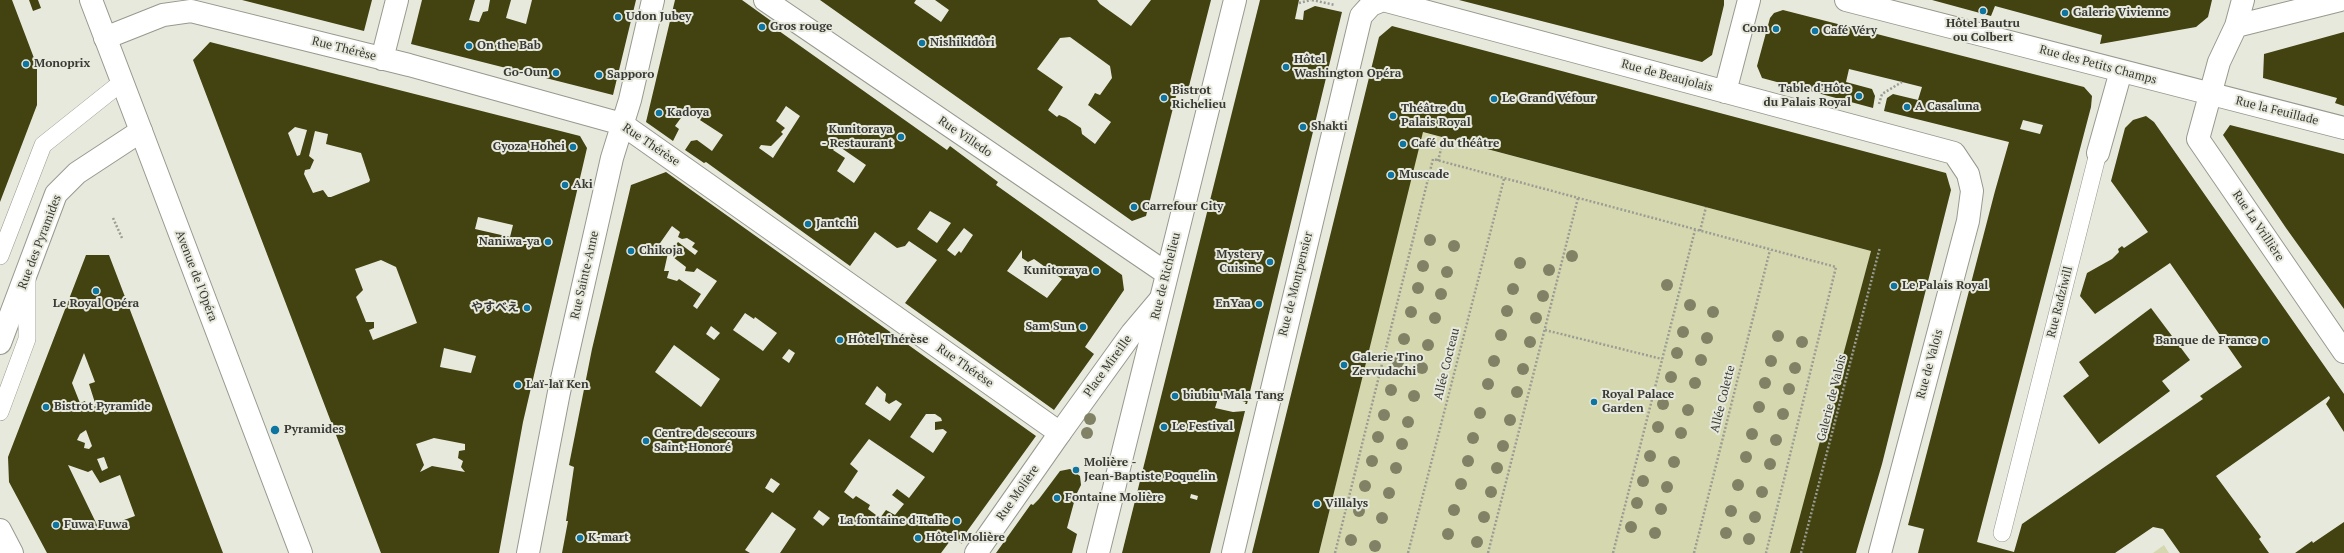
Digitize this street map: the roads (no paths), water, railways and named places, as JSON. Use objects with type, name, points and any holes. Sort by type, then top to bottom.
[{"type":"street","name":"Avenue de l'Opéra","points":[[91,0],[300,553]]},
{"type":"street","points":[[382,59],[397,0]]},
{"type":"street","name":"Rue Sainte-Anne","points":[[528,553],[559,392],[612,158],[630,100],[653,0]]},
{"type":"street","name":"Rue Villedo","points":[[765,0],[1166,273]]},
{"type":"street","name":"Rue de Richelieu","points":[[1098,553],[1127,442],[1159,301],[1235,0]]},
{"type":"street","name":"Rue de Beaujolais","points":[[1360,16],[1371,5],[1383,0],[1954,153],[1968,174]]},
{"type":"street","points":[[1725,92],[1749,0]]},
{"type":"street","name":"Rue des Petits Champs","points":[[1846,0],[2210,94]]},
{"type":"street","name":"Rue La Vrillière","points":[[2243,0],[2236,26],[2219,62],[2198,138],[2344,352]]},
{"type":"street","points":[[2236,26],[2340,0]]},
{"type":"street","name":"Rue Thérèse","points":[[105,38],[163,15],[190,11],[382,59],[622,124],[1060,433]]},
{"type":"street","name":"Rue de Montpensier","points":[[1233,553],[1360,16]]},
{"type":"street","name":"Rue Radziwill","points":[[2098,153],[2121,71]]},
{"type":"street","name":"Rue la Feuillade","points":[[2210,94],[2344,128]]},
{"type":"street","name":"Rue des Pyramides","points":[[0,343],[27,275],[56,194],[77,173],[141,131]]},
{"type":"street","name":"Rue de Valois","points":[[1880,553],[1968,221],[1972,191],[1968,174]]},
{"type":"street","name":"Place Mireille","points":[[1060,433],[1132,333],[1159,301]]},
{"type":"street","name":"Rue Molière","points":[[976,553],[1060,433]]},
{"type":"street","points":[[0,530],[12,553]]},
{"type":"lane","points":[[0,256],[43,146],[122,82]]},
{"type":"lane","name":"Rue Radziwill","points":[[2002,533],[2098,153]]},
{"type":"lane","points":[[0,412],[27,339],[27,275]]},
{"type":"place","name":"Hôtel Bautru ou Colbert","points":[[1983,11]]},
{"type":"place","name":"Galerie Vivienne","points":[[2065,13]]},
{"type":"place","name":"Udon Jubey","points":[[618,17]]},
{"type":"place","name":"Gros rouge","points":[[762,27]]},
{"type":"place","name":"Com","points":[[1776,29]]},
{"type":"place","name":"Café Véry","points":[[1815,31]]},
{"type":"place","name":"Nishikidôri","points":[[922,43]]},
{"type":"place","name":"On the Bab","points":[[469,46]]},
{"type":"place","name":"Monoprix","points":[[26,64]]},
{"type":"place","name":"Hôtel Washington Opéra","points":[[1286,67]]},
{"type":"place","name":"Go-Oun","points":[[556,73]]},
{"type":"place","name":"Sapporo","points":[[599,75]]},
{"type":"place","name":"Table d'Hôte du Palais Royal","points":[[1859,96]]},
{"type":"place","name":"Bistrot Richelieu","points":[[1164,98]]},
{"type":"place","name":"Le Grand Véfour","points":[[1494,99]]},
{"type":"place","name":"A Casaluna","points":[[1907,107]]},
{"type":"place","name":"Kadoya","points":[[659,113]]},
{"type":"place","name":"Théâtre du Palais Royal","points":[[1393,116]]},
{"type":"place","name":"Shakti","points":[[1303,127]]},
{"type":"place","name":"Kunitoraya - Restaurant","points":[[901,137]]},
{"type":"place","name":"Café du théâtre","points":[[1403,144]]},
{"type":"place","name":"Gyoza Hohei","points":[[573,147]]},
{"type":"place","name":"Muscade","points":[[1391,175]]},
{"type":"place","name":"Aki","points":[[565,185]]},
{"type":"place","name":"Carrefour City","points":[[1134,207]]},
{"type":"place","name":"Jantchi","points":[[808,224]]},
{"type":"place","name":"Naniwa-ya","points":[[548,242]]},
{"type":"place","name":"Chikoja","points":[[631,251]]},
{"type":"place","name":"Mystery Cuisine","points":[[1270,262]]},
{"type":"place","name":"Kunitoraya","points":[[1096,271]]},
{"type":"place","name":"Le Palais Royal","points":[[1894,286]]},
{"type":"place","name":"Le Royal Opéra","points":[[96,291]]},
{"type":"place","name":"EnYaa","points":[[1259,304]]},
{"type":"place","name":"やすべえ","points":[[527,308]]},
{"type":"place","name":"Sam Sun","points":[[1083,327]]},
{"type":"place","name":"Hôtel Thérèse","points":[[840,340]]},
{"type":"place","name":"Banque de France","points":[[2265,341]]},
{"type":"place","name":"Galerie Tino Zervudachi","points":[[1344,365]]},
{"type":"place","name":"Laï-laï Ken","points":[[518,385]]},
{"type":"place","name":"biubiu Mala Tang","points":[[1175,396]]},
{"type":"place","name":"Royal Palace Garden","points":[[1594,402]]},
{"type":"place","name":"Bistrot Pyramide","points":[[46,407]]},
{"type":"place","name":"Le Festival","points":[[1164,427]]},
{"type":"place","name":"Pyramides","points":[[275,430]]},
{"type":"place","name":"Centre de secours Saint-Honoré","points":[[646,441]]},
{"type":"place","name":"Molière - Jean-Baptiste Poquelin","points":[[1076,470]]},
{"type":"place","name":"Fontaine Molière","points":[[1057,498]]},
{"type":"place","name":"Villalys","points":[[1317,504]]},
{"type":"place","name":"La fontaine d'Italie","points":[[957,521]]},
{"type":"place","name":"Fuwa Fuwa","points":[[56,525]]},
{"type":"place","name":"K-mart","points":[[580,538]]},
{"type":"place","name":"Hôtel Molière","points":[[918,538]]}]
